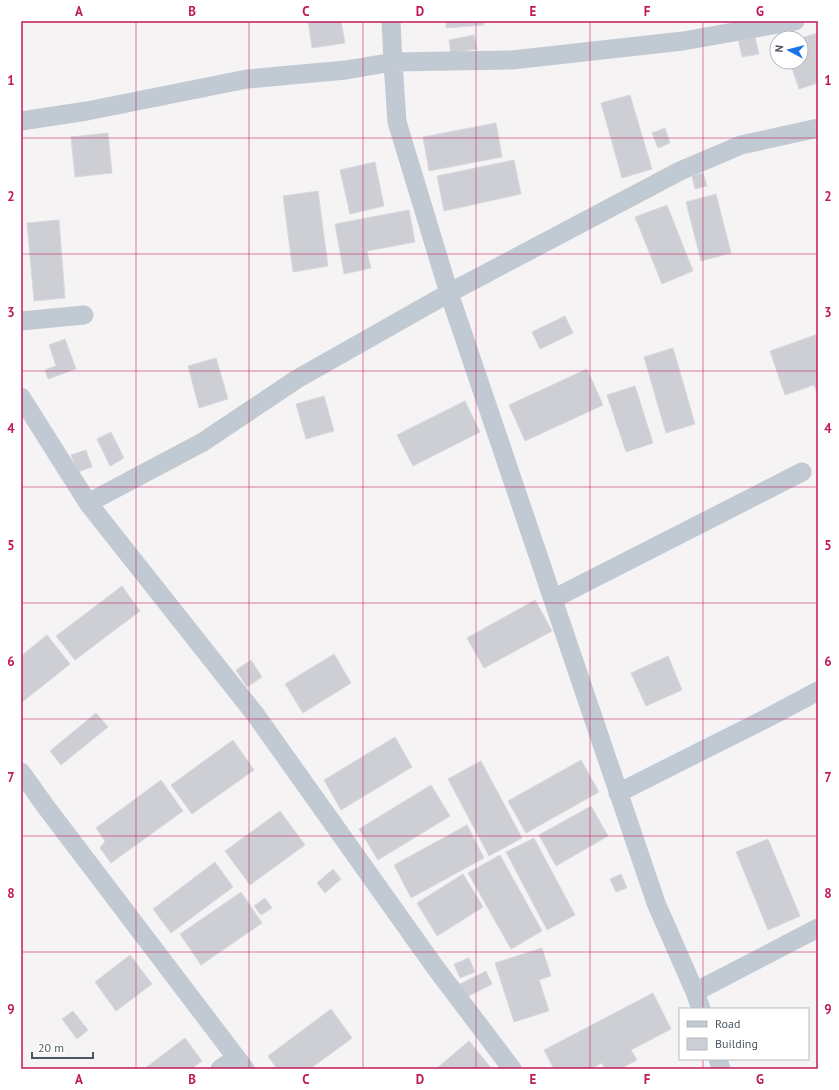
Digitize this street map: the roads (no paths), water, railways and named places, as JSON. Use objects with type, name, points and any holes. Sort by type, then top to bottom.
[{"type":"street","points":[[391,21],[397,122],[449,293],[656,903],[698,1000],[818,928]]},
{"type":"street","points":[[21,120],[87,110],[247,78],[346,70],[393,62],[512,60],[683,41],[795,21]]},
{"type":"street","points":[[88,503],[203,442],[297,379],[449,293],[673,175],[741,145],[818,128]]},
{"type":"street","points":[[21,321],[84,315]]},
{"type":"street","points":[[21,397],[88,503],[255,714],[435,967],[512,1069]]},
{"type":"street","points":[[553,599],[802,472]]},
{"type":"street","points":[[618,793],[818,691]]},
{"type":"street","points":[[21,772],[241,1064],[220,1069]]}]
